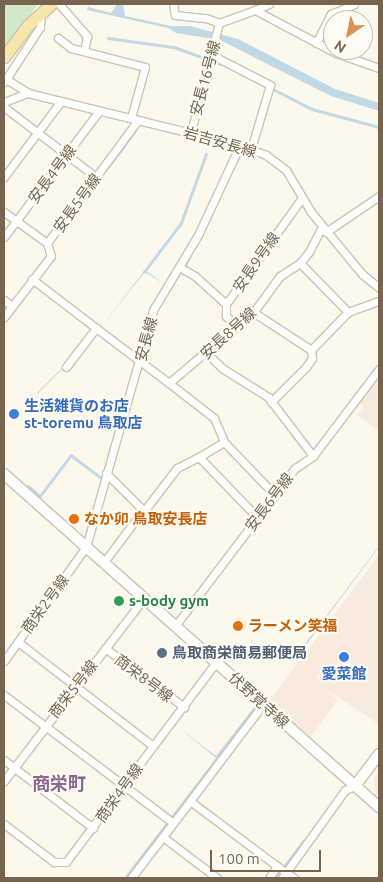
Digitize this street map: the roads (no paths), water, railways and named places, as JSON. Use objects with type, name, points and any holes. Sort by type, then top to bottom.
[{"type":"main road","points":[[4,57],[41,12],[51,4]]},
{"type":"main road","name":"伏野覚寺線","points":[[4,474],[379,807]]},
{"type":"main road","points":[[355,786],[379,754]]},
{"type":"street","points":[[59,4],[87,36],[84,51]]},
{"type":"street","points":[[173,4],[175,15],[206,18],[219,23],[269,4]]},
{"type":"street","points":[[316,44],[331,14],[354,4]]},
{"type":"street","points":[[255,10],[316,44],[379,68]]},
{"type":"street","points":[[5,81],[40,27],[41,12]]},
{"type":"street","name":"安長16号線","points":[[191,132],[219,23]]},
{"type":"street","points":[[58,38],[71,48],[145,66],[135,119]]},
{"type":"street","points":[[210,54],[270,85],[251,149]]},
{"type":"street","name":"岩吉安長線","points":[[5,81],[28,93],[191,132],[251,149],[282,167],[324,229],[362,274],[379,288]]},
{"type":"street","points":[[4,102],[28,93]]},
{"type":"street","points":[[4,177],[61,101]]},
{"type":"street","points":[[4,107],[96,177]]},
{"type":"street","name":"安長4号線","points":[[4,237],[99,111]]},
{"type":"street","name":"安長5号線","points":[[4,212],[47,243],[96,177],[135,119]]},
{"type":"street","name":"安長線","points":[[86,547],[154,310],[181,268],[240,145]]},
{"type":"street","name":"安長8号線","points":[[169,383],[207,353],[253,312],[280,276],[300,263],[324,229],[379,196]]},
{"type":"street","name":"安長9号線","points":[[237,327],[226,316],[226,304],[302,198]]},
{"type":"street","points":[[4,317],[52,254],[47,243]]},
{"type":"street","points":[[300,263],[348,312]]},
{"type":"street","points":[[181,268],[195,276],[226,304]]},
{"type":"street","points":[[32,279],[214,418],[224,442],[275,495]]},
{"type":"street","points":[[4,300],[12,306]]},
{"type":"street","points":[[311,350],[348,312],[379,302]]},
{"type":"street","points":[[253,312],[311,350],[312,358],[306,367],[271,402]]},
{"type":"street","points":[[66,367],[96,328]]},
{"type":"street","points":[[207,353],[222,368],[271,402],[313,456]]},
{"type":"street","name":"安長6号線","points":[[175,626],[294,469],[313,456],[379,369]]},
{"type":"street","points":[[104,562],[177,468],[224,442]]},
{"type":"street","points":[[199,456],[257,517]]},
{"type":"street","points":[[106,473],[143,510]]},
{"type":"street","name":"商栄2号線","points":[[4,661],[86,547]]},
{"type":"street","name":"商栄5号線","points":[[4,781],[74,686],[144,598]]},
{"type":"street","points":[[18,642],[153,746]]},
{"type":"street","name":"商栄8号線","points":[[105,648],[184,707]]},
{"type":"street","name":"商栄4号線","points":[[4,824],[54,862],[66,862],[216,662]]},
{"type":"street","points":[[4,695],[124,784],[173,824]]},
{"type":"street","points":[[131,878],[263,704]]},
{"type":"street","points":[[4,760],[93,828]]},
{"type":"street","points":[[284,876],[345,790],[355,786]]},
{"type":"street","points":[[190,801],[277,866],[284,876],[294,878]]},
{"type":"street","points":[[163,837],[217,878]]},
{"type":"street","points":[[269,878],[277,866]]},
{"type":"water","points":[[117,4],[123,4],[125,16],[171,26],[190,26],[238,39],[335,89],[379,103],[379,111],[331,96],[220,40],[176,33],[168,28],[87,10],[88,7],[111,13]]},
{"type":"water","points":[[145,270],[164,284],[145,272],[101,327]]},
{"type":"water","points":[[94,336],[95,337],[37,394]]},
{"type":"water","points":[[379,547],[306,645],[305,644]]},
{"type":"water","points":[[255,706],[257,708],[128,878],[124,878],[216,758],[178,727],[216,756]]},
{"type":"waterway","points":[[108,38],[174,47],[205,58]]},
{"type":"waterway","points":[[213,61],[221,64]]},
{"type":"waterway","points":[[271,88],[312,109],[379,127]]},
{"type":"waterway","points":[[129,139],[136,129]]},
{"type":"waterway","points":[[118,154],[126,143]]},
{"type":"waterway","points":[[235,163],[243,149]]},
{"type":"waterway","points":[[144,272],[181,223],[206,154]]},
{"type":"waterway","points":[[100,176],[115,158]]},
{"type":"waterway","points":[[184,267],[224,186]]},
{"type":"waterway","points":[[28,486],[40,496],[71,455],[101,478]]},
{"type":"waterway","points":[[283,868],[303,841]]},
{"type":"waterway","points":[[275,878],[278,873]]},
{"type":"place","name":"生活雑貨のお店 st-toremu 鳥取店","points":[[14,414]]},
{"type":"place","name":"なか卯 鳥取安長店","points":[[74,519]]},
{"type":"place","name":"s-body gym","points":[[119,601]]},
{"type":"place","name":"ラーメン笑福","points":[[238,626]]},
{"type":"place","name":"鳥取商栄簡易郵便局","points":[[162,653]]},
{"type":"place","name":"愛菜館","points":[[344,657]]},
{"type":"district","name":"商栄町","points":[[59,783]]}]
